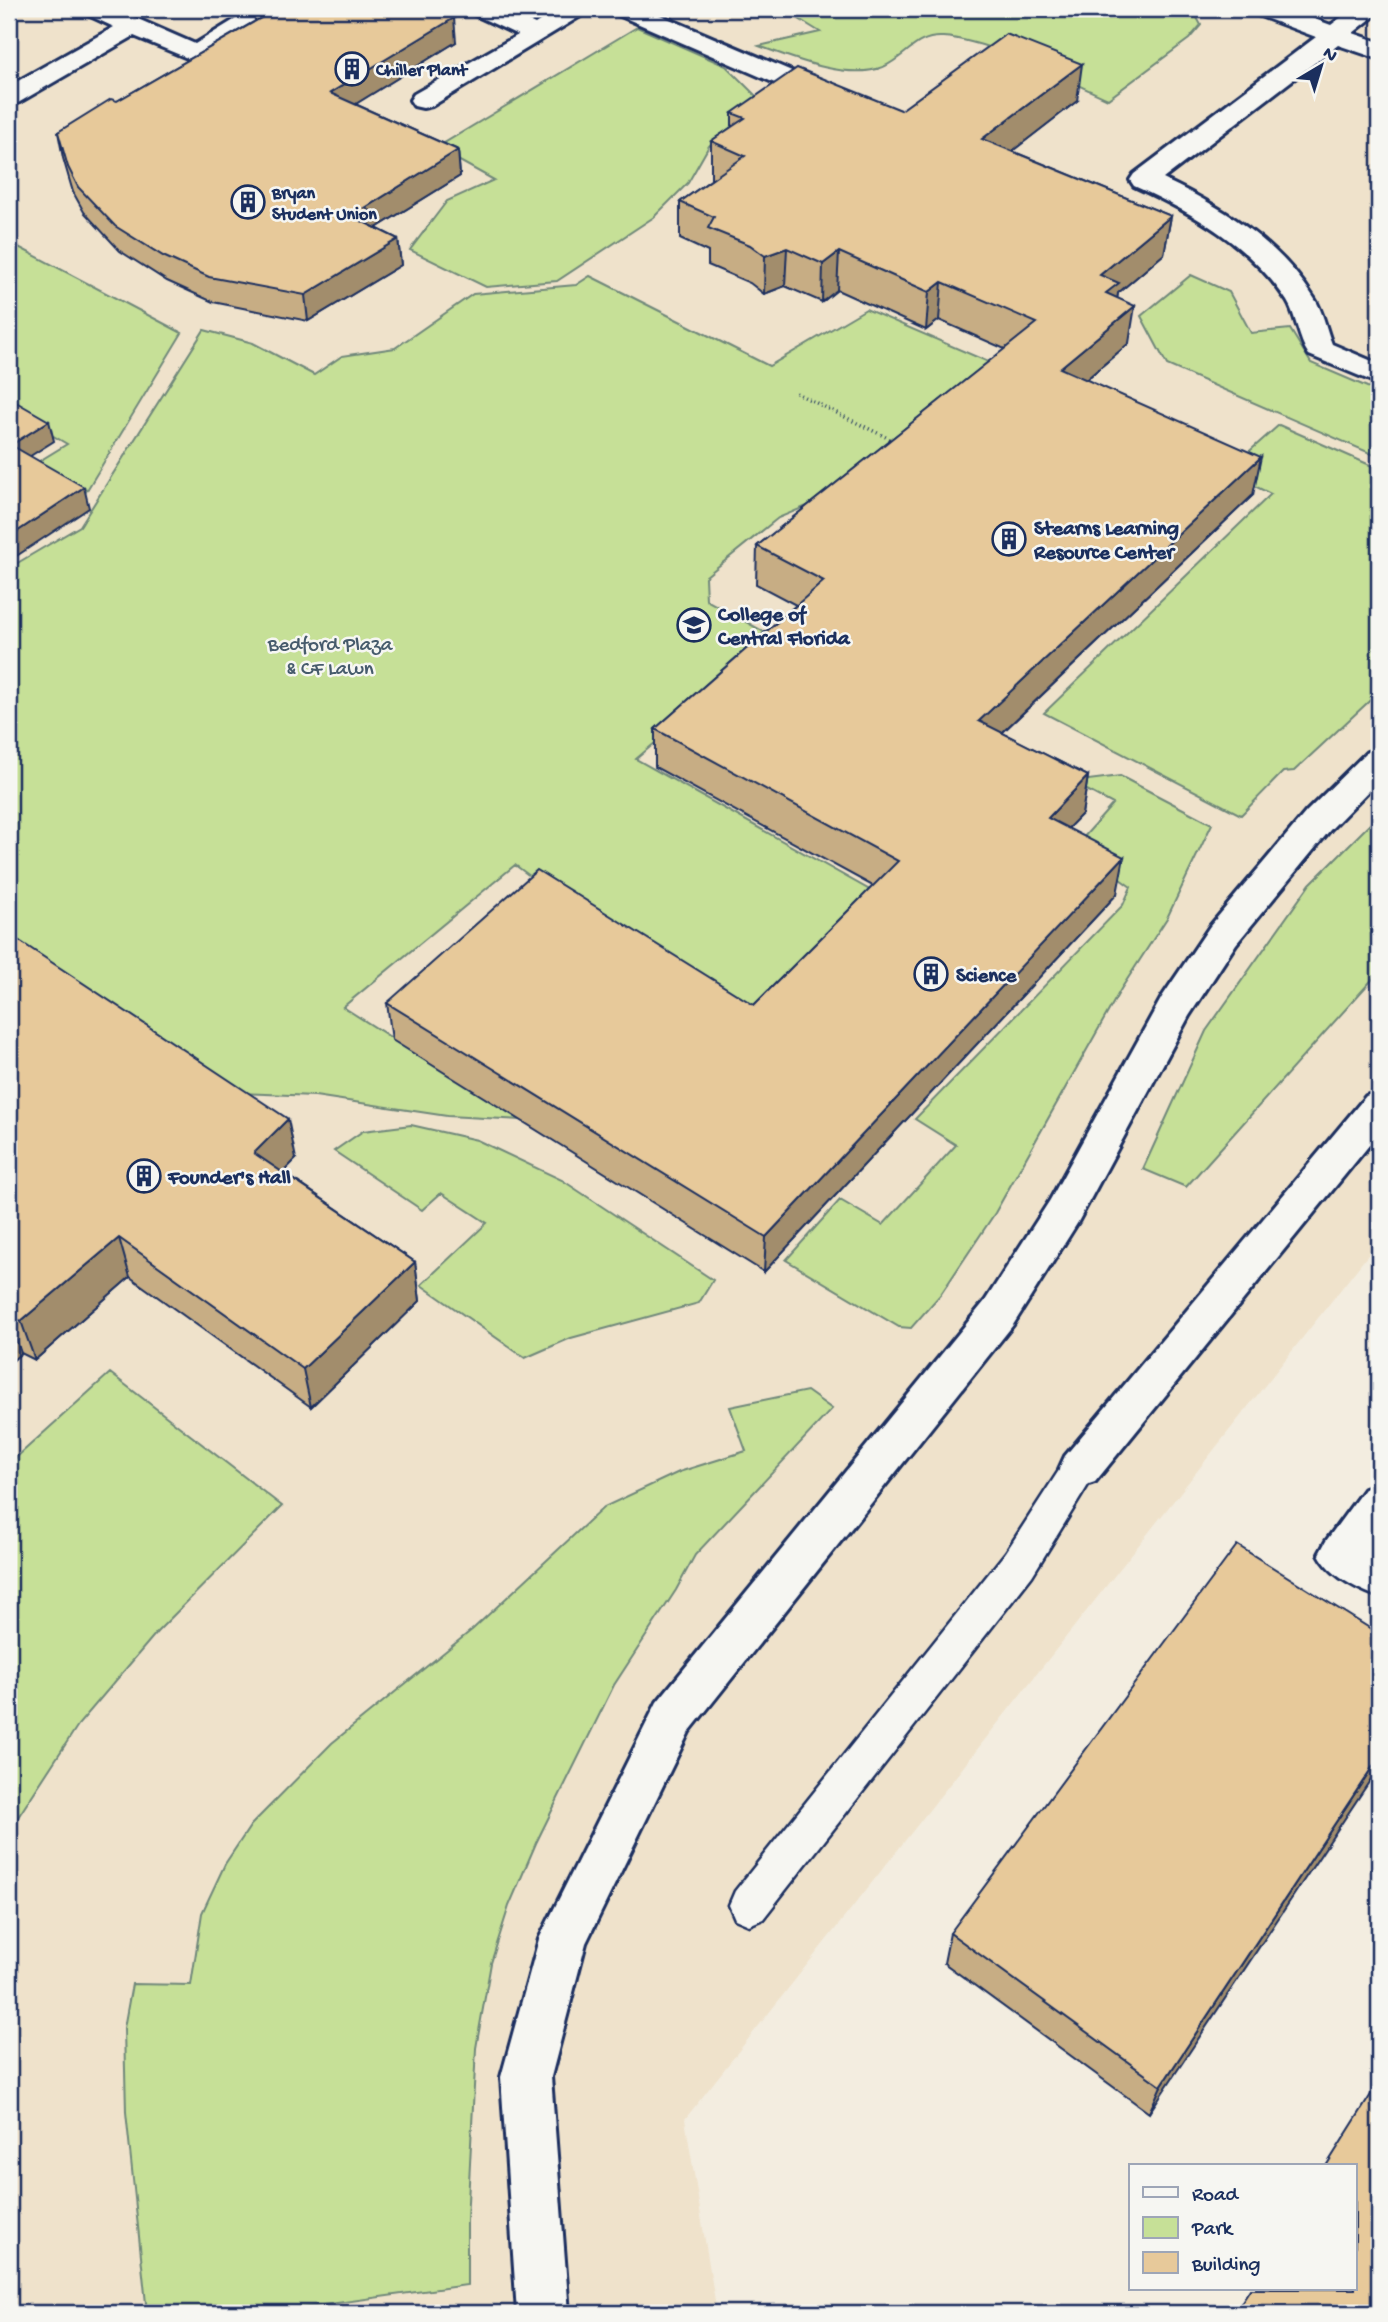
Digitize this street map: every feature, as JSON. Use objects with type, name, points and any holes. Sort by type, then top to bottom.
[{"type":"street","points":[[95,9],[197,54],[269,9]]},
{"type":"street","points":[[482,9],[537,34]]},
{"type":"street","points":[[423,100],[575,9]]},
{"type":"street","points":[[625,9],[858,109]]},
{"type":"street","points":[[1264,9],[1379,51]]},
{"type":"street","points":[[1368,9],[1144,180],[1200,206],[1239,234],[1276,269],[1302,301],[1319,349],[1379,375]]},
{"type":"street","points":[[9,97],[144,31]]},
{"type":"street","points":[[542,2304],[526,2077],[563,1939],[673,1717],[999,1313],[1064,1211],[1175,1007],[1223,935],[1318,821],[1379,761]]},
{"type":"street","points":[[1080,1469],[1379,1106]]},
{"type":"street","points":[[1379,1502],[1341,1554],[1379,1578]]},
{"type":"lane","points":[[749,1905],[1019,1564],[1080,1469]]},
{"type":"path","points":[[796,393],[904,446]]},
{"type":"shaded area","name":"College of Central Florida","points":[[9,9],[1379,9],[1379,1241],[685,2119],[717,2313],[9,2313]]},
{"type":"green space","points":[[825,9],[1187,9],[1194,12],[1201,25],[1189,39],[1108,99],[1004,53],[982,45],[943,37],[925,39],[891,63],[869,71],[837,70],[759,46],[820,32],[794,16]]},
{"type":"green space","points":[[637,27],[726,66],[761,101],[709,146],[688,183],[654,217],[557,281],[486,287],[410,250],[447,201],[494,180],[436,148]]},
{"type":"green space","points":[[9,242],[182,333],[84,495],[33,465],[67,444],[9,410]]},
{"type":"green space","points":[[1191,275],[1229,292],[1251,333],[1290,329],[1311,363],[1379,392],[1379,457],[1167,365],[1141,316]]},
{"type":"green space","name":"Bedford Plaza & CF Lawn","points":[[590,276],[769,366],[866,309],[991,363],[831,496],[778,518],[705,577],[706,600],[777,639],[636,759],[891,902],[753,1042],[515,865],[343,1007],[521,1120],[447,1116],[315,1096],[239,1093],[9,935],[9,568],[80,526],[204,330],[253,343],[314,375],[342,356],[395,348],[473,294],[576,285]]},
{"type":"green space","points":[[1279,425],[1379,469],[1379,692],[1294,771],[1283,772],[1241,815],[1044,713],[1271,494],[1226,472]]},
{"type":"green space","points":[[1120,776],[1212,824],[1167,918],[1121,989],[995,1213],[941,1294],[911,1328],[899,1327],[786,1260],[840,1200],[883,1225],[956,1145],[915,1119],[1123,905],[1131,887],[1095,861],[1083,838],[1113,804],[1072,782]]},
{"type":"green space","points":[[1379,815],[1379,972],[1186,1187],[1143,1169],[1206,1031],[1310,884]]},
{"type":"green space","points":[[411,1125],[477,1140],[562,1180],[713,1280],[699,1303],[571,1338],[525,1358],[421,1285],[487,1223],[441,1193],[422,1210],[334,1151],[363,1131]]},
{"type":"green space","points":[[110,1373],[282,1506],[157,1632],[78,1725],[9,1831],[9,1464]]},
{"type":"green space","points":[[807,1391],[832,1409],[695,1555],[676,1590],[614,1685],[536,1843],[509,1906],[491,1963],[476,2048],[467,2221],[467,2285],[265,2313],[147,2313],[126,2112],[124,2028],[132,1984],[191,1985],[202,1913],[225,1864],[251,1825],[332,1743],[473,1629],[604,1507],[679,1472],[746,1451],[730,1407]]},
{"type":"building","name":"Bryan Student Union","points":[[259,9],[434,9],[454,18],[330,93],[458,150],[365,208],[374,213],[361,221],[398,239],[305,295],[209,277],[163,256],[115,226],[78,187],[68,167],[58,132],[111,99],[117,101],[268,14]]},
{"type":"building","points":[[1006,34],[1082,64],[982,139],[1171,216],[1100,275],[1119,283],[1106,293],[1135,306],[1060,368],[1261,457],[979,721],[1088,776],[1048,818],[1124,857],[766,1237],[387,1003],[537,870],[754,1005],[898,861],[655,729],[824,581],[757,546],[1037,323],[942,282],[929,292],[839,252],[823,264],[787,248],[765,256],[750,245],[708,228],[714,217],[680,202],[745,156],[711,141],[745,118],[732,113],[797,68],[901,110]]},
{"type":"building","points":[[9,398],[49,421],[11,445],[84,487],[9,537]]},
{"type":"building","name":"Founder's Hall","points":[[9,934],[288,1119],[254,1153],[415,1262],[303,1369],[119,1238],[21,1321],[9,1315]]},
{"type":"building","points":[[1237,1545],[1379,1634],[1379,1757],[1161,2086],[950,1933]]},
{"type":"building","points":[[1379,2082],[1379,2313],[1235,2312],[1249,2290],[1356,2290],[1356,2164],[1327,2164]]},
{"type":"place","name":"Chiller Plant","points":[[352,69]]},
{"type":"place","name":"Bryan Student Union","points":[[248,202]]},
{"type":"place","name":"Stearns Learning Resource Center","points":[[1009,539]]},
{"type":"place","name":"College of Central Florida","points":[[694,625]]},
{"type":"place","name":"Science","points":[[931,974]]},
{"type":"place","name":"Founder's Hall","points":[[144,1176]]}]
